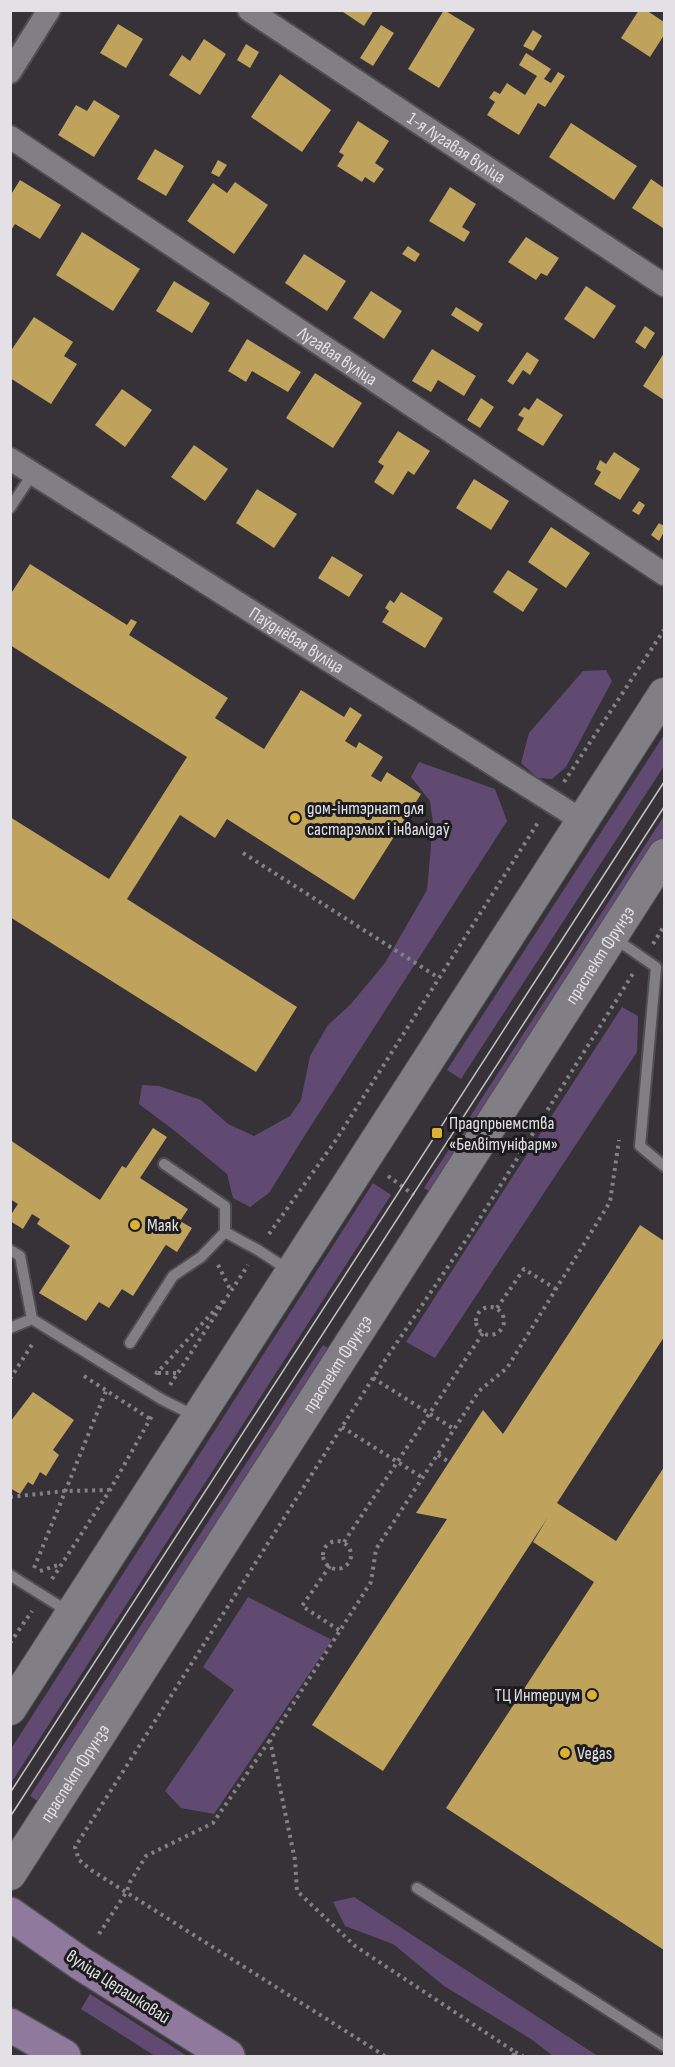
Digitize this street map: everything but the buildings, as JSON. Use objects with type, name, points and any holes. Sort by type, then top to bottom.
[{"type":"main road","points":[[10,1709],[664,694]]},
{"type":"main road","name":"праспект Фрунзэ","points":[[10,1874],[664,855]]},
{"type":"main road","name":"вуліца Церашковай","points":[[10,1914],[80,1963],[228,2056]]},
{"type":"main road","points":[[10,2025],[64,2056]]},
{"type":"street","points":[[10,72],[49,10]]},
{"type":"street","name":"1-я Лугавая вуліца","points":[[249,10],[664,285]]},
{"type":"street","name":"Лугавая вуліца","points":[[10,137],[664,574]]},
{"type":"street","name":"Паўднёвая вуліца","points":[[10,459],[583,821]]},
{"type":"lane","points":[[10,508],[33,473]]},
{"type":"lane","points":[[612,936],[656,968],[640,1146],[664,1166]]},
{"type":"lane","points":[[130,1343],[173,1276],[201,1257],[225,1232],[225,1206],[164,1164]]},
{"type":"lane","points":[[225,1232],[258,1250],[292,1273]]},
{"type":"lane","points":[[10,1250],[20,1256],[32,1319],[161,1399],[198,1418]]},
{"type":"lane","points":[[10,1328],[32,1319]]},
{"type":"lane","points":[[10,1575],[72,1613]]},
{"type":"lane","points":[[417,1888],[664,2046]]},
{"type":"path","points":[[10,1643],[110,1490],[177,1374],[258,1250],[336,1140],[664,630]]},
{"type":"path","points":[[243,853],[439,978]]},
{"type":"path","points":[[385,2056],[79,1860],[75,1847],[373,1378],[470,1234],[644,958]]},
{"type":"path","points":[[635,971],[638,981]]},
{"type":"path","points":[[99,1934],[146,1856],[213,1823],[270,1740],[372,1582],[376,1549],[479,1391],[507,1368],[610,1202],[620,1132]]},
{"type":"path","points":[[336,1140],[470,1234]]},
{"type":"path","points":[[497,1308],[524,1269],[556,1289]]},
{"type":"path","points":[[486,1307],[497,1308],[503,1317],[501,1328],[493,1334],[483,1333],[476,1324],[478,1313],[486,1307]]},
{"type":"path","points":[[344,1542],[483,1333]]},
{"type":"path","points":[[10,1379],[33,1343],[42,1349]]},
{"type":"path","points":[[79,1373],[150,1419]]},
{"type":"path","points":[[157,1373],[177,1374]]},
{"type":"path","points":[[373,1378],[454,1429]]},
{"type":"path","points":[[32,1574],[106,1391]]},
{"type":"path","points":[[342,1427],[423,1478]]},
{"type":"path","points":[[438,1455],[449,1462]]},
{"type":"path","points":[[10,1497],[65,1491],[110,1490]]},
{"type":"path","points":[[334,1541],[344,1542],[350,1548],[350,1559],[343,1567],[330,1566],[323,1558],[325,1547],[334,1541]]},
{"type":"path","points":[[330,1566],[302,1606],[339,1630]]},
{"type":"path","points":[[270,1740],[295,1860],[297,1891],[355,1946],[514,2054],[523,2056]]},
{"type":"path","points":[[67,1844],[75,1847]]},
{"type":"shaded area","points":[[606,670],[612,681],[566,767],[552,779],[538,778],[521,763],[529,733],[583,671]]},
{"type":"shaded area","points":[[664,735],[664,766],[461,1079],[447,1070]]},
{"type":"shaded area","points":[[419,762],[495,789],[507,821],[269,1193],[250,1207],[233,1198],[227,1174],[139,1104],[142,1085],[159,1086],[201,1100],[228,1124],[254,1136],[290,1116],[301,1100],[310,1056],[328,1025],[350,1005],[385,963],[427,890],[433,823],[430,801],[411,777]]},
{"type":"shaded area","points":[[664,816],[664,842],[436,1196],[424,1188]]},
{"type":"shaded area","points":[[622,1007],[638,1016],[637,1052],[435,1358],[406,1342]]},
{"type":"shaded area","points":[[373,1183],[391,1195],[11,1783],[11,1749]]},
{"type":"shaded area","points":[[323,1345],[333,1351],[41,1803],[30,1796]]},
{"type":"shaded area","points":[[248,1597],[332,1640],[214,1814],[181,1808],[165,1791],[234,1690],[203,1667]]},
{"type":"shaded area","points":[[354,1897],[598,2056],[553,2056],[531,2039],[444,1986],[393,1944],[345,1926],[333,1902]]},
{"type":"shaded area","points":[[90,1994],[187,2056],[155,2056],[81,2009]]},
{"type":"tram line","points":[[10,1793],[664,782]]},
{"type":"tram line","points":[[10,1817],[664,807]]},
{"type":"place","name":"дом-інтэрнат для састарэлых і інвалідаў","points":[[295,818]]},
{"type":"place","name":"Прадпрыемства «Белвітуніфарм»","points":[[437,1133]]},
{"type":"place","name":"Маяк","points":[[135,1225]]},
{"type":"place","name":"ТЦ Интериум","points":[[592,1695]]},
{"type":"place","name":"Vegas","points":[[565,1753]]}]
